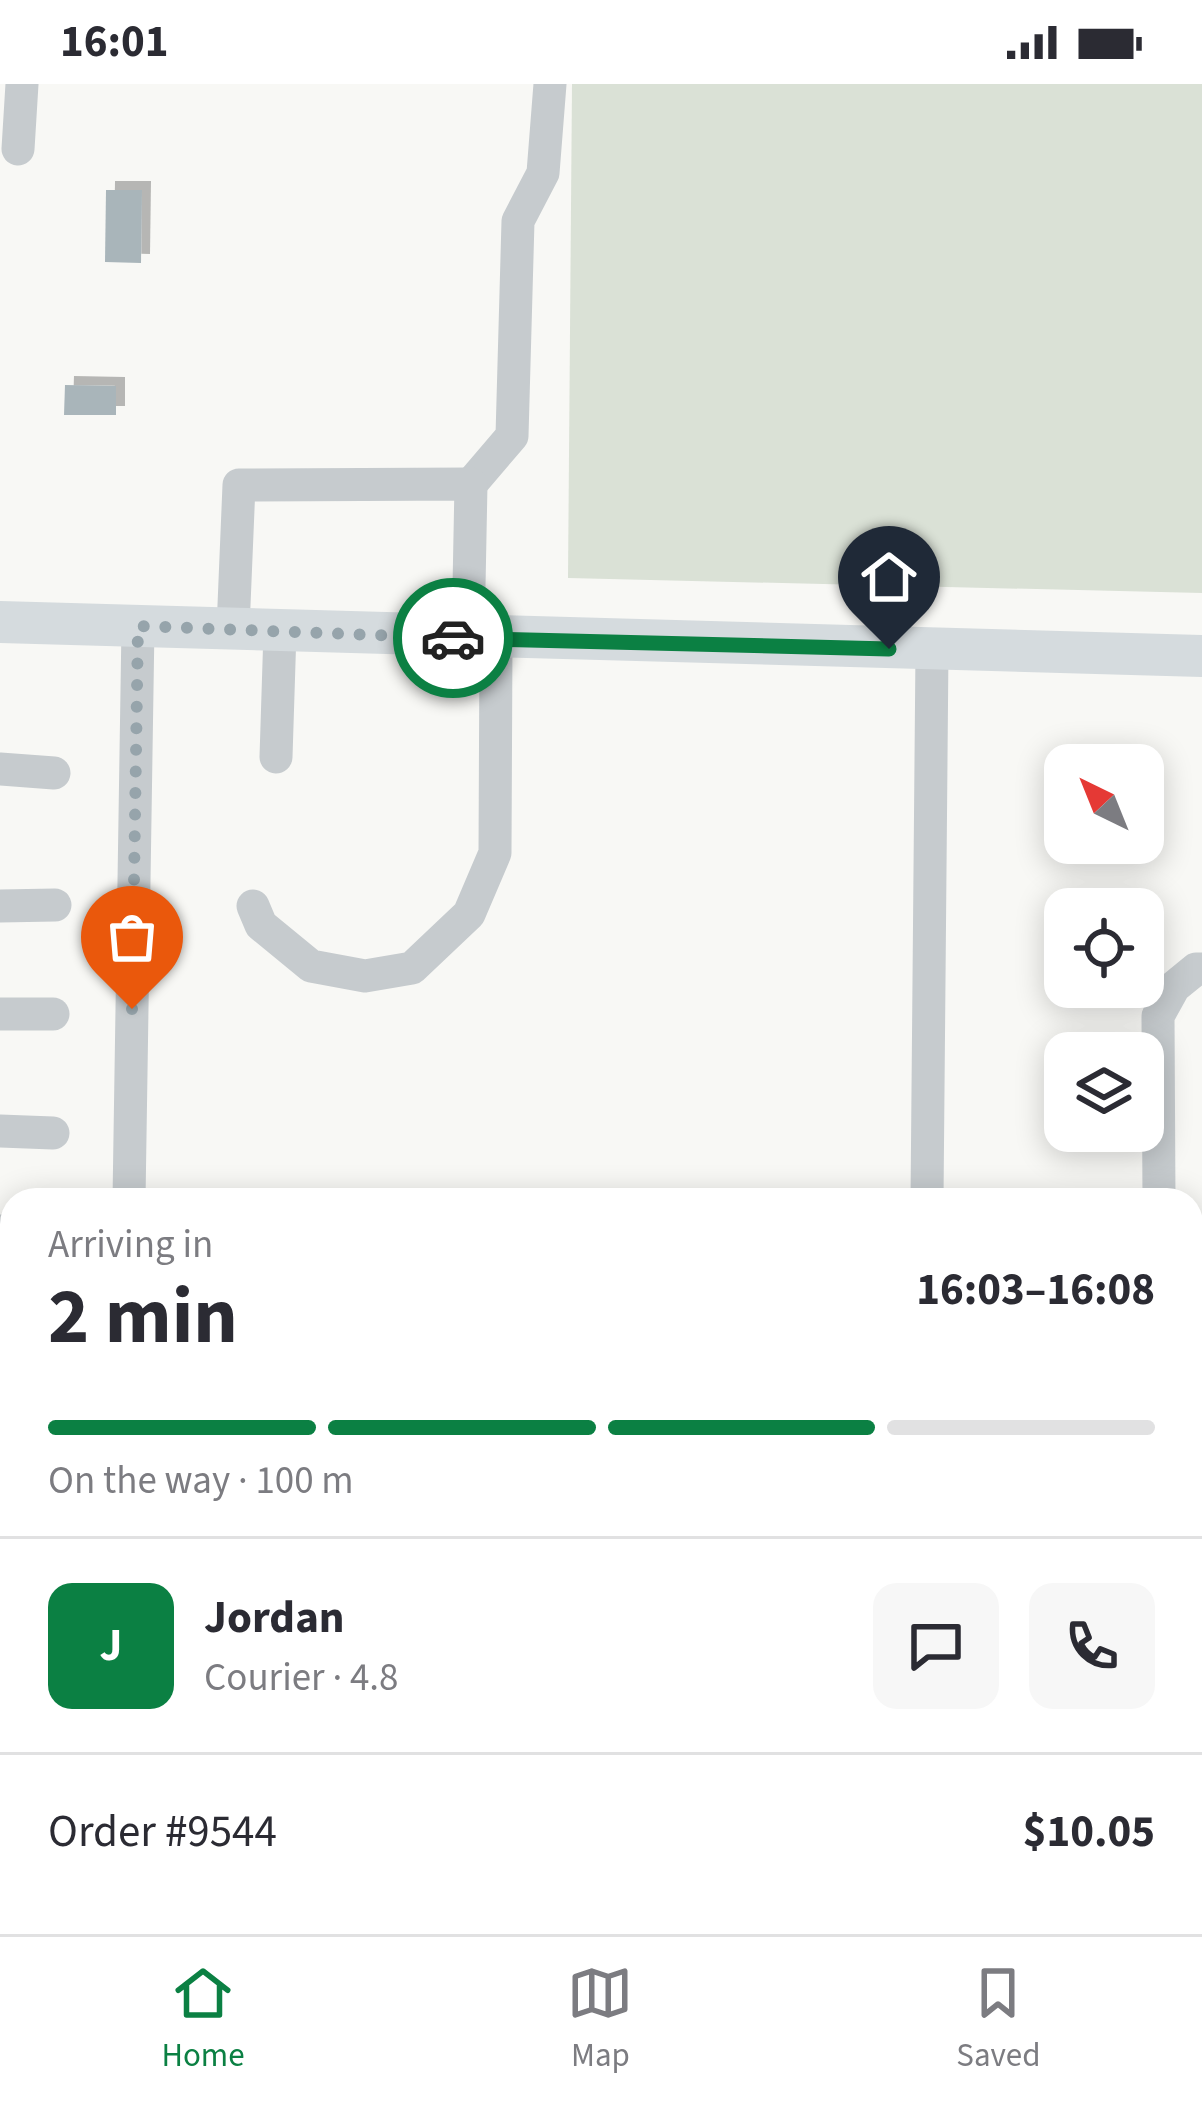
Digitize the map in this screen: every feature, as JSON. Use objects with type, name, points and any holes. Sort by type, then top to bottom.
[{"type":"main road","points":[[0,622],[1202,656]]},
{"type":"street","points":[[18,148],[22,84]]},
{"type":"street","points":[[253,906],[261,926],[311,966],[365,976],[412,968],[469,914],[496,853],[471,484],[512,436],[518,221],[543,173],[550,84]]},
{"type":"street","points":[[233,629],[239,485],[471,484]]},
{"type":"street","points":[[129,1188],[138,626]]},
{"type":"street","points":[[276,757],[280,631]]},
{"type":"street","points":[[927,1188],[932,650]]},
{"type":"street","points":[[0,770],[54,773]]},
{"type":"street","points":[[0,906],[55,905]]},
{"type":"street","points":[[1159,1188],[1158,1016],[1174,987],[1202,969]]},
{"type":"street","points":[[0,1014],[53,1014]]},
{"type":"street","points":[[0,1131],[53,1133]]},
{"type":"shaded area","points":[[572,84],[1202,84],[1202,593],[568,578]]},
{"type":"building","points":[[106,190],[142,190],[141,263],[105,262]]},
{"type":"building","points":[[65,385],[116,386],[116,415],[64,415]]},
{"type":"way so far","points":[[132,1009],[138,626],[453,638]]},
{"type":"route","points":[[453,638],[889,649]]}]
